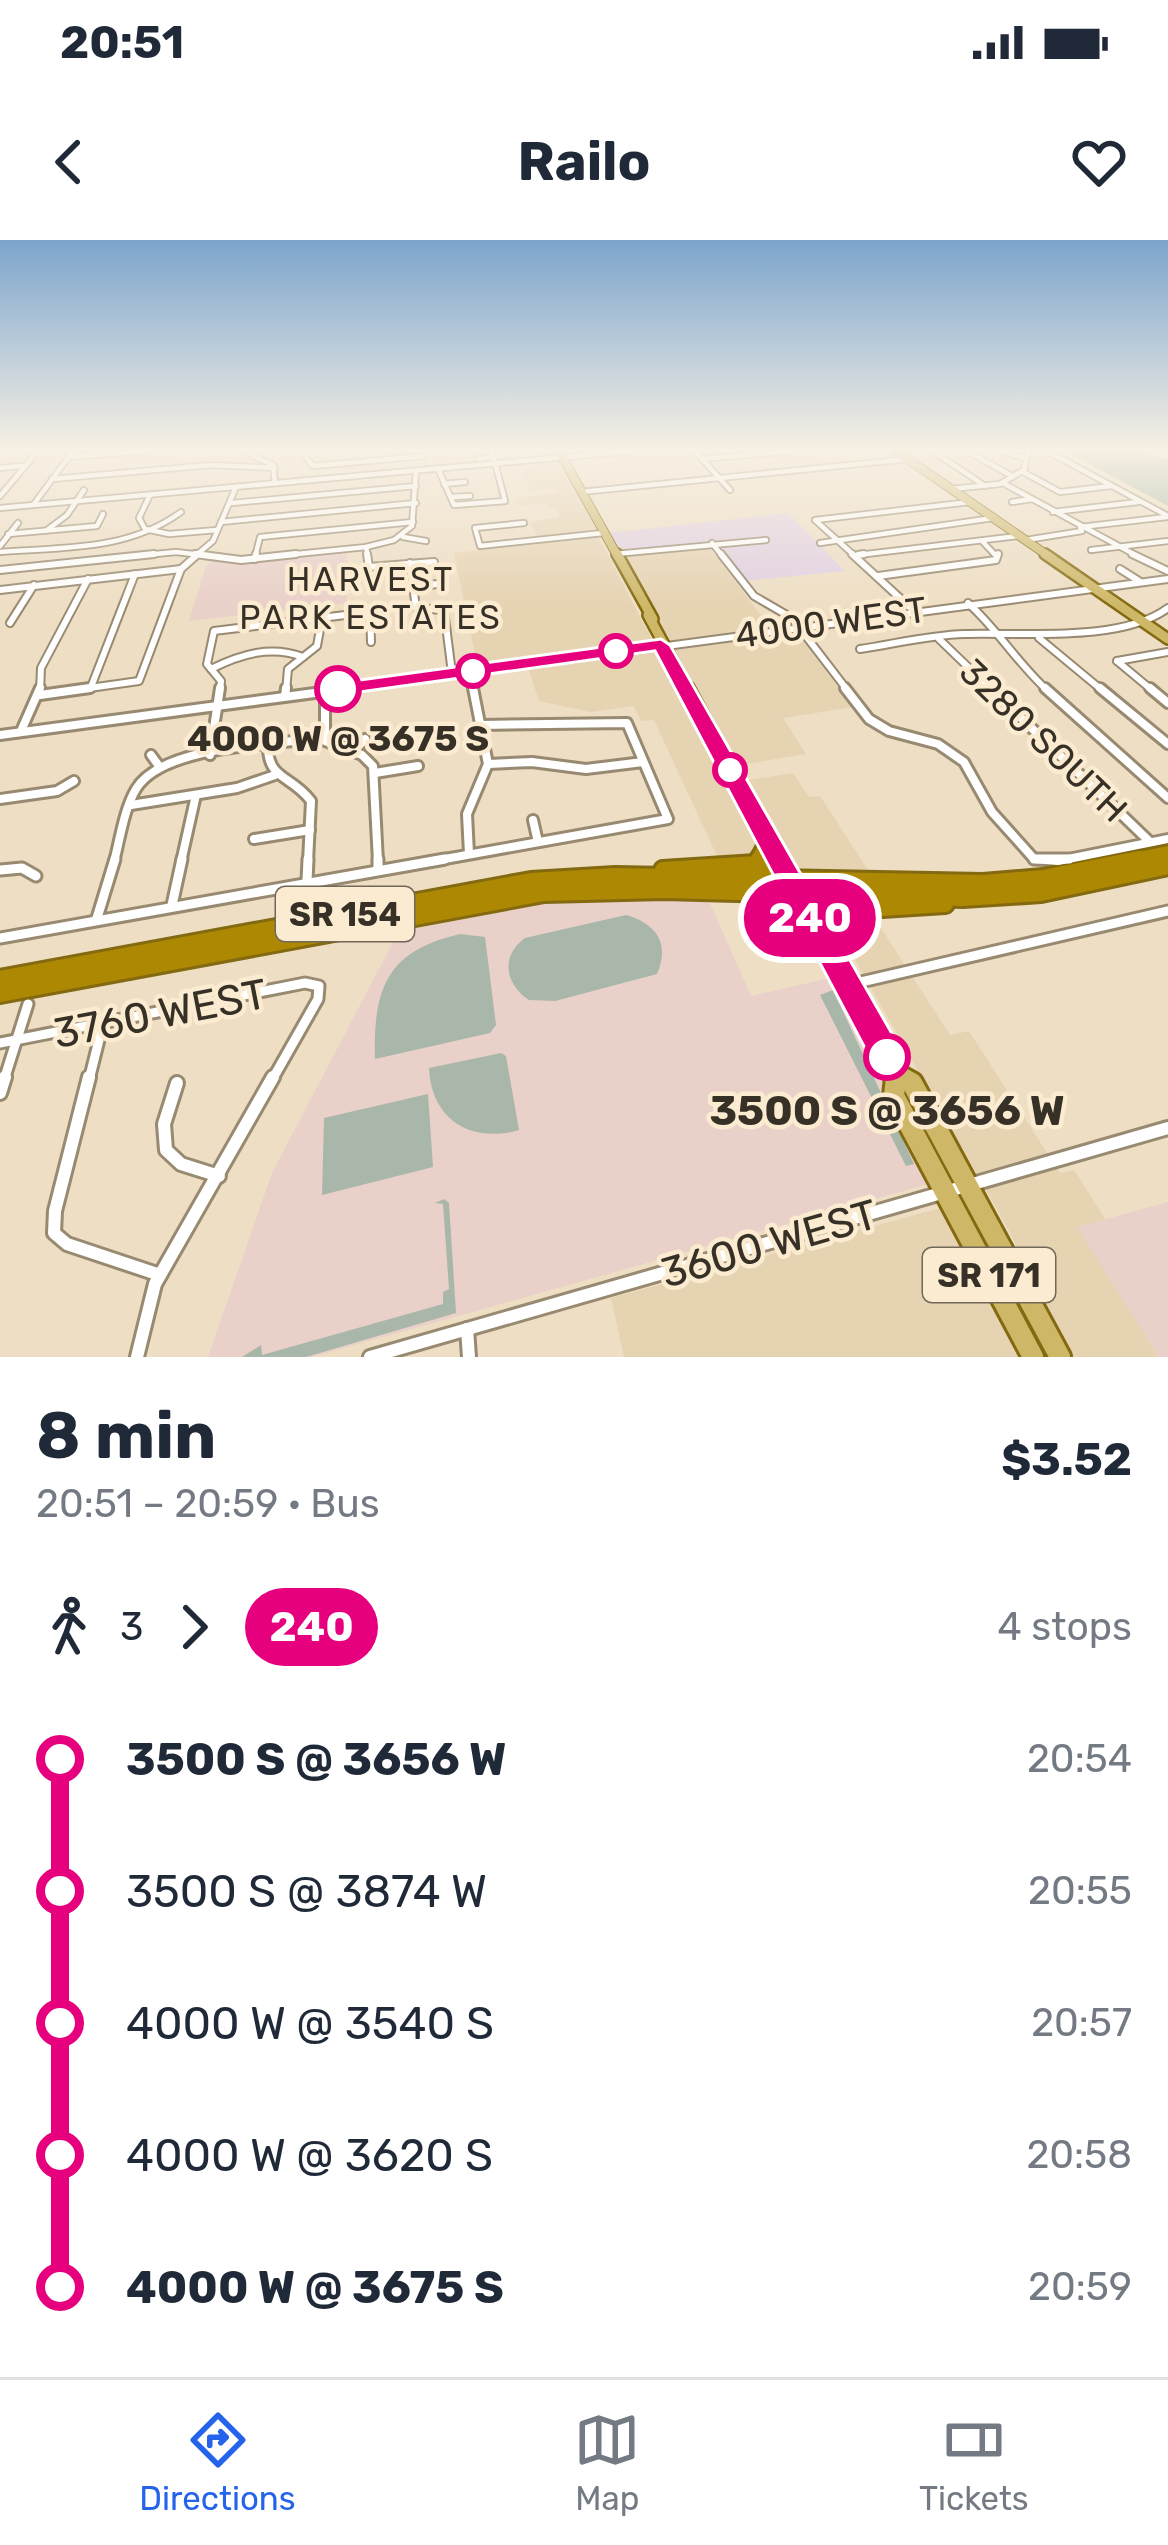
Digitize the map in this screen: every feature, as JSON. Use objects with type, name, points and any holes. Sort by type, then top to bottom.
[{"type":"highway","points":[[519,882],[578,873],[753,865],[761,860],[768,841]]},
{"type":"highway","name":"SR 154","points":[[0,994],[500,899],[789,880],[900,896],[995,889],[1168,853]]},
{"type":"highway","name":"SR 154","points":[[0,979],[519,882],[595,876],[1050,892],[1168,866]]},
{"type":"highway","points":[[586,890],[609,884],[670,886],[693,878]]},
{"type":"highway","points":[[831,955],[829,919],[835,911],[979,902],[995,889]]},
{"type":"highway","points":[[806,911],[825,905],[881,904],[900,896]]},
{"type":"main road","name":"SR 171","points":[[587,503],[806,911],[896,1073],[912,1083],[1060,1357]]},
{"type":"main road","points":[[972,503],[1168,639]]},
{"type":"main road","name":"SR 171","points":[[896,1073],[894,1096],[1033,1357]]},
{"type":"street","points":[[0,508],[53,503]]},
{"type":"street","points":[[46,531],[74,503]]},
{"type":"street","points":[[147,503],[139,521],[149,531],[415,503]]},
{"type":"street","points":[[40,695],[139,681],[181,569],[198,554],[232,504],[241,503]]},
{"type":"street","points":[[401,537],[413,522],[416,503]]},
{"type":"street","points":[[914,610],[815,520],[960,503]]},
{"type":"street","points":[[1039,503],[1168,571]]},
{"type":"street","points":[[1053,512],[1129,503]]},
{"type":"street","points":[[0,549],[121,540],[149,531],[181,512]]},
{"type":"street","points":[[8,534],[97,526],[103,514]]},
{"type":"street","points":[[858,556],[1168,516]]},
{"type":"street","points":[[820,543],[993,518]]},
{"type":"street","points":[[255,559],[260,537],[413,522]]},
{"type":"street","points":[[0,549],[18,523]]},
{"type":"street","points":[[524,523],[475,528],[480,546],[603,533]]},
{"type":"street","points":[[0,570],[176,551],[255,559],[365,547],[401,537],[426,541]]},
{"type":"street","points":[[615,554],[766,540]]},
{"type":"street","points":[[878,576],[992,562],[998,554],[981,540]]},
{"type":"street","points":[[1091,550],[1168,541]]},
{"type":"street","points":[[714,546],[752,598],[796,627],[869,719],[889,731],[932,742],[964,762],[992,812],[1025,850],[1047,863],[1168,838]]},
{"type":"street","points":[[365,547],[368,566],[434,562]]},
{"type":"street","points":[[410,563],[416,608],[444,609],[452,674]]},
{"type":"street","points":[[0,590],[181,569]]},
{"type":"street","points":[[1120,569],[1140,582]]},
{"type":"street","name":"4000 WEST","points":[[0,735],[1140,582],[1168,571]]},
{"type":"street","points":[[90,688],[135,574]]},
{"type":"street","points":[[21,733],[40,695],[40,670],[88,579]]},
{"type":"street","points":[[413,586],[439,584]]},
{"type":"street","points":[[10,623],[34,585]]},
{"type":"street","points":[[968,603],[1027,673],[1168,798]]},
{"type":"street","points":[[860,649],[938,638],[1039,637],[1158,619],[1168,608]]},
{"type":"street","points":[[210,755],[221,681],[206,662],[214,632],[370,612],[371,642]]},
{"type":"street","points":[[285,696],[288,669],[319,643],[322,618]]},
{"type":"street","points":[[436,633],[448,632]]},
{"type":"street","points":[[1039,637],[1168,744]]},
{"type":"street","name":"3280 SOUTH","points":[[938,638],[1150,842]]},
{"type":"street","points":[[211,669],[236,656],[277,650],[303,657]]},
{"type":"street","points":[[1168,652],[1117,661],[1168,703]]},
{"type":"street","points":[[469,854],[466,820],[488,764],[470,671]]},
{"type":"street","points":[[325,691],[324,738],[334,748],[368,760],[375,772],[378,868]]},
{"type":"street","points":[[0,938],[668,819],[627,723],[585,727],[525,720],[480,725]]},
{"type":"street","points":[[97,918],[140,781],[159,766],[267,742],[324,738]]},
{"type":"street","points":[[352,752],[365,739]]},
{"type":"street","points":[[267,742],[266,759],[275,775],[309,796],[308,881]]},
{"type":"street","points":[[151,755],[159,766]]},
{"type":"street","points":[[488,764],[532,761],[591,769],[644,761]]},
{"type":"street","points":[[375,772],[418,766]]},
{"type":"street","points":[[131,805],[248,786],[275,775]]},
{"type":"street","points":[[0,799],[57,790],[74,781]]},
{"type":"street","points":[[172,905],[196,795]]},
{"type":"street","points":[[533,820],[538,842]]},
{"type":"street","points":[[254,839],[310,830]]},
{"type":"street","points":[[0,870],[24,868],[36,876]]},
{"type":"street","points":[[848,985],[1168,911]]},
{"type":"street","name":"3760 WEST","points":[[0,1043],[305,983],[319,986],[318,999],[219,1176]]},
{"type":"street","points":[[0,1093],[28,1004]]},
{"type":"street","points":[[103,1024],[53,1228],[67,1244],[160,1275]]},
{"type":"street","points":[[137,1357],[146,1310],[160,1275],[219,1176],[177,1162],[164,1146],[168,1102],[177,1083]]},
{"type":"street","name":"3600 WEST","points":[[370,1357],[1168,1127]]},
{"type":"street","points":[[467,1329],[469,1357]]},
{"type":"shaded area","points":[[545,503],[582,503],[597,531],[537,538],[531,522],[559,517],[557,509]]},
{"type":"shaded area","points":[[788,513],[845,571],[744,581],[717,545],[621,556],[608,533]]},
{"type":"shaded area","points":[[598,536],[775,877],[724,871],[654,720],[641,721],[634,706],[591,712],[539,701],[526,661],[478,668],[454,553]]},
{"type":"shaded area","points":[[709,547],[774,633],[796,632],[853,707],[783,718],[806,754],[740,765],[622,557]]},
{"type":"shaded area","points":[[347,551],[347,603],[189,621],[206,566],[215,559],[251,561]]},
{"type":"shaded area","points":[[793,773],[809,797],[820,796],[870,873],[805,872],[796,865],[749,780]]},
{"type":"shaded area","points":[[709,901],[751,996],[830,978],[939,1181],[312,1357],[208,1357],[272,1173],[399,931],[551,902]]},
{"type":"shaded area","points":[[881,928],[950,1035],[969,1031],[1060,1173],[1074,1170],[1105,1219],[1078,1228],[1159,1357],[1071,1357],[1008,1229],[842,937]]},
{"type":"shaded area","points":[[1168,1202],[1168,1357],[1159,1357],[1077,1227]]},
{"type":"shaded area","points":[[944,1207],[1023,1357],[624,1357],[611,1298]]},
{"type":"green space","points":[[626,915],[646,924],[658,937],[662,953],[657,974],[555,1001],[529,1000],[515,986],[509,961],[525,938]]},
{"type":"green space","points":[[460,934],[485,937],[496,1025],[490,1033],[375,1059],[377,1012],[389,977],[415,951]]},
{"type":"green space","points":[[833,990],[914,1164],[906,1166],[820,995]]},
{"type":"green space","points":[[501,1053],[506,1056],[519,1130],[485,1133],[456,1123],[437,1101],[429,1068]]},
{"type":"green space","points":[[428,1094],[433,1167],[322,1195],[324,1118]]},
{"type":"green space","points":[[444,1199],[449,1203],[456,1313],[306,1357],[242,1357],[261,1345],[262,1355],[443,1304],[443,1292],[449,1289],[443,1204],[435,1203]]},
{"type":"bus line","name":"240","points":[[338,689],[661,645],[887,1057]]},
{"type":"place","name":"4000 W @ 3675 S","points":[[338,689]]},
{"type":"place","name":"3500 S @ 3656 W","points":[[887,1057]]},
{"type":"district","name":"HARVEST PARK ESTATES","points":[[371,598]]}]
